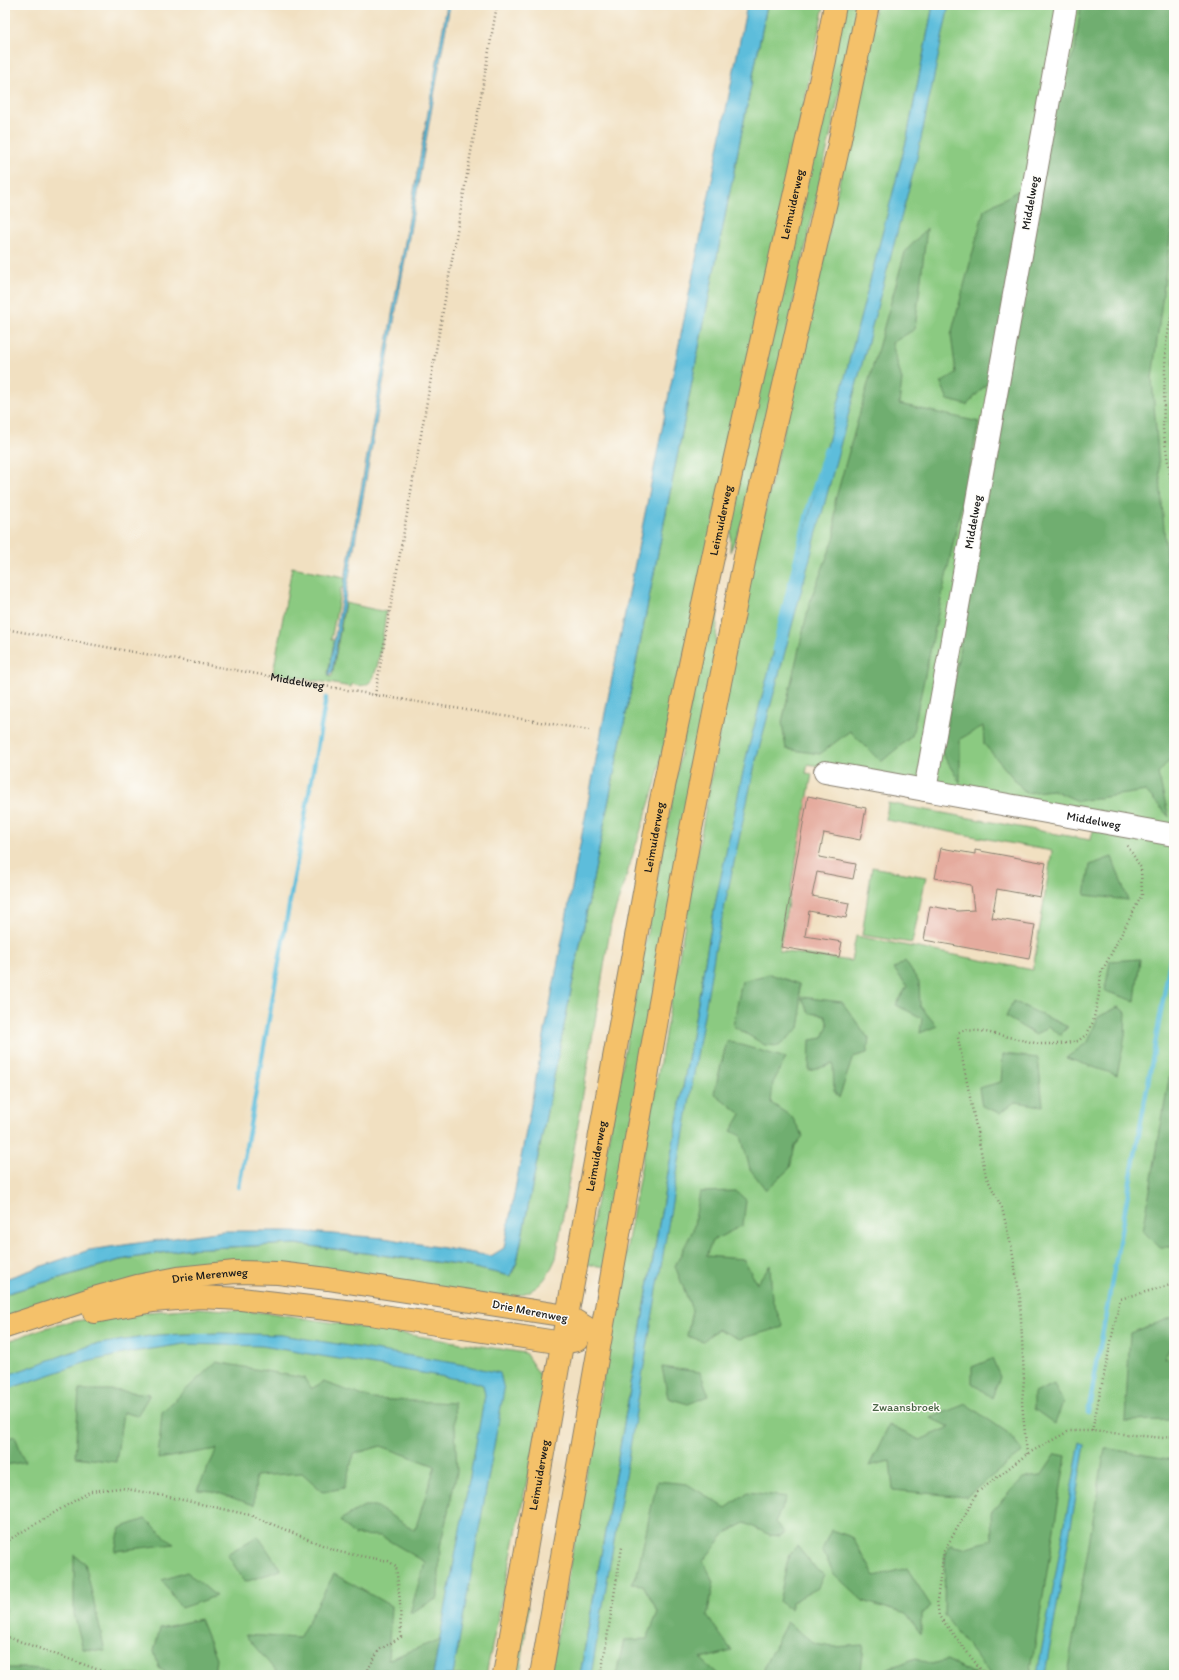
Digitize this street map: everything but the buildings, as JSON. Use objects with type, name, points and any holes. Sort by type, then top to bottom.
[{"type":"main road","name":"Leimuiderweg","points":[[504,1675],[567,1316],[660,805],[727,494],[825,60],[835,5]]},
{"type":"main road","points":[[541,1675],[689,839],[746,554],[838,150],[868,5]]},
{"type":"main road","name":"Drie Merenweg","points":[[5,1328],[94,1298],[137,1286],[178,1278],[235,1272],[278,1273],[328,1279],[567,1316],[600,1336]]},
{"type":"main road","name":"Drie Merenweg","points":[[5,1338],[42,1325],[110,1308],[153,1301],[200,1297],[242,1299],[356,1312],[563,1343],[600,1336]]},
{"type":"lane","name":"Middelweg","points":[[1066,5],[925,790],[1174,835]]},
{"type":"lane","points":[[825,772],[925,790]]},
{"type":"path","points":[[375,695],[497,5]]},
{"type":"path","points":[[1174,302],[1166,343],[1163,429],[1174,501]]},
{"type":"path","name":"Middelweg","points":[[5,629],[375,695],[590,730]]},
{"type":"path","points":[[1027,1454],[1022,1403],[1024,1379],[1020,1298],[1012,1250],[1002,1208],[986,1176],[957,1033],[964,1030],[981,1031],[1040,1044],[1060,1044],[1078,1041],[1087,1034],[1093,1022],[1099,994],[1101,973],[1142,895],[1141,868],[1115,824]]},
{"type":"path","points":[[1092,1431],[1120,1299],[1174,1284]]},
{"type":"path","points":[[986,1675],[939,1616],[937,1600],[944,1551],[978,1492],[1027,1454],[1069,1431],[1092,1431],[1164,1438],[1174,1436]]},
{"type":"path","points":[[5,1542],[91,1491],[121,1488],[165,1496],[250,1516],[339,1552],[388,1561],[396,1566],[400,1602],[401,1637],[379,1650],[365,1675]]},
{"type":"path","points":[[601,1675],[622,1547]]},
{"type":"path","points":[[5,1636],[113,1675]]},
{"type":"path","points":[[368,1669],[373,1675]]},
{"type":"green space","points":[[767,5],[824,5],[786,194],[656,782],[611,924],[556,1258],[548,1275],[538,1286],[533,1289],[526,1293],[508,1298],[232,1268],[5,1323],[5,1294],[120,1260],[185,1249],[295,1244],[466,1266],[511,1276],[517,1262]]},
{"type":"green space","points":[[841,5],[859,5],[748,508],[730,552],[732,502]]},
{"type":"green space","points":[[876,5],[933,5],[907,138],[715,905],[580,1675],[550,1675],[740,617],[818,284]]},
{"type":"green space","name":"Zwaansbroek","points":[[942,5],[1174,5],[1174,1675],[584,1675],[747,763],[755,764]],"holes":[[[808,764],[1098,817],[1090,840],[888,803],[886,820],[1052,851],[1033,970],[856,936],[851,961],[779,951],[812,774],[806,773]]]},
{"type":"green space","points":[[1081,5],[1174,5],[1174,207],[1152,379],[1167,566],[1174,575],[1174,755],[1158,774],[1169,817],[1146,791],[1078,801],[1053,790],[1026,793],[984,744],[983,726],[960,739],[960,783],[942,753],[1052,107],[1075,50]]},
{"type":"green space","points":[[1028,185],[993,377],[967,405],[948,400],[941,383],[956,373],[951,335],[984,210]]},
{"type":"green space","points":[[927,228],[915,329],[892,343],[902,380],[899,404],[979,422],[912,736],[881,762],[850,731],[820,754],[786,749],[782,722],[810,601],[835,536],[835,501],[905,252]]},
{"type":"green space","points":[[292,567],[345,577],[344,588],[341,588],[331,640],[335,640],[328,673],[330,677],[332,676],[345,603],[386,612],[381,649],[376,670],[373,678],[368,684],[361,686],[352,684],[351,687],[273,673]]},
{"type":"green space","points":[[718,608],[715,656],[605,1267],[585,1264],[700,651]]},
{"type":"green space","points":[[1112,857],[1128,900],[1085,895],[1090,865]]},
{"type":"green space","points":[[872,867],[926,877],[912,943],[862,935]]},
{"type":"green space","points":[[1140,959],[1135,1001],[1105,991],[1110,961]]},
{"type":"green space","points":[[905,961],[919,982],[920,1006],[937,1026],[920,1033],[922,1018],[896,1005],[907,986],[894,969]]},
{"type":"green space","points":[[770,974],[799,984],[801,1016],[799,1028],[779,1046],[765,1045],[733,1026],[742,981]]},
{"type":"green space","points":[[801,997],[842,1002],[869,1039],[867,1053],[853,1057],[839,1098],[834,1091],[833,1064],[809,1071],[810,1040],[823,1038],[828,1025],[825,1015],[809,1013]]},
{"type":"green space","points":[[1013,1001],[1068,1027],[1060,1035],[1048,1026],[1036,1035],[1006,1017]]},
{"type":"green space","points":[[1118,1007],[1126,1012],[1125,1036],[1117,1075],[1066,1058],[1088,1042],[1098,1017]]},
{"type":"green space","points":[[727,1041],[786,1058],[773,1083],[771,1103],[792,1117],[803,1136],[795,1146],[790,1168],[766,1190],[750,1169],[741,1136],[731,1131],[741,1114],[714,1093]]},
{"type":"green space","points":[[1174,1049],[1174,1247],[1159,1247],[1143,1231]]},
{"type":"green space","points":[[1003,1054],[1038,1058],[1043,1106],[1015,1102],[1000,1113],[982,1106],[979,1088],[1001,1082]]},
{"type":"green space","points":[[736,1191],[746,1200],[743,1225],[712,1241],[706,1256],[743,1259],[757,1283],[770,1265],[772,1299],[783,1327],[739,1339],[718,1329],[703,1341],[687,1336],[692,1310],[675,1266],[693,1230],[700,1192]]},
{"type":"green space","points":[[197,1308],[271,1313],[525,1353],[547,1386],[486,1675],[5,1675],[5,1342],[45,1328],[82,1320]]},
{"type":"green space","points":[[1174,1317],[1174,1342],[1164,1358],[1174,1359],[1174,1420],[1125,1421],[1130,1333]]},
{"type":"green space","points":[[992,1359],[1000,1377],[992,1398],[972,1383],[972,1367]]},
{"type":"green space","points":[[216,1362],[304,1378],[311,1389],[323,1382],[372,1399],[454,1403],[457,1472],[440,1547],[438,1598],[410,1613],[425,1562],[381,1536],[354,1535],[340,1520],[364,1506],[375,1506],[415,1530],[435,1466],[381,1446],[354,1454],[344,1488],[323,1492],[302,1473],[256,1476],[254,1505],[212,1491],[197,1490],[217,1449],[158,1459],[162,1412]]},
{"type":"green space","points":[[662,1367],[700,1372],[709,1396],[688,1404],[668,1398]]},
{"type":"green space","points":[[1054,1384],[1063,1402],[1055,1424],[1034,1409],[1034,1393]]},
{"type":"green space","points":[[79,1390],[111,1390],[150,1394],[137,1416],[123,1412],[116,1462],[75,1457]]},
{"type":"green space","points":[[966,1404],[1008,1433],[1023,1451],[966,1497],[893,1490],[890,1461],[869,1466],[889,1425],[920,1440],[950,1427],[930,1418]]},
{"type":"green space","points":[[15,1436],[25,1462],[5,1465],[5,1439]]},
{"type":"green space","points":[[1105,1448],[1174,1460],[1174,1675],[1067,1675]]},
{"type":"green space","points":[[1056,1454],[1066,1456],[1030,1675],[990,1675],[944,1615],[945,1555],[950,1545],[963,1548],[992,1540],[991,1512],[1023,1478],[1041,1476]]},
{"type":"green space","points":[[657,1481],[687,1484],[726,1508],[748,1492],[787,1497],[775,1522],[785,1533],[780,1536],[770,1535],[745,1523],[726,1533],[703,1561],[714,1582],[707,1616],[732,1651],[701,1659],[719,1675],[616,1675],[624,1640],[647,1639],[658,1612],[643,1585],[631,1584],[637,1574]]},
{"type":"green space","points":[[145,1519],[174,1544],[115,1551],[120,1528]]},
{"type":"green space","points":[[831,1530],[852,1537],[875,1576],[907,1568],[931,1606],[921,1614],[921,1634],[906,1614],[863,1601],[834,1574],[822,1550]]},
{"type":"green space","points":[[258,1536],[281,1570],[245,1582],[227,1554]]},
{"type":"green space","points":[[797,1546],[815,1568],[824,1574],[818,1588],[792,1602],[790,1609],[779,1602],[789,1554]]},
{"type":"green space","points":[[74,1555],[85,1563],[105,1651],[83,1649],[74,1614]]},
{"type":"green space","points":[[187,1572],[216,1596],[181,1608],[162,1580]]},
{"type":"green space","points":[[334,1574],[391,1606],[388,1660],[440,1639],[433,1675],[279,1675],[245,1635],[299,1638]]},
{"type":"green space","points":[[523,1605],[529,1606],[520,1675],[511,1675]]},
{"type":"green space","points":[[200,1619],[216,1658],[214,1675],[169,1675],[159,1668],[154,1651],[160,1628]]},
{"type":"green space","points":[[787,1622],[815,1644],[833,1647],[864,1645],[861,1671],[881,1671],[916,1658],[932,1664],[947,1660],[976,1675],[763,1675],[765,1665]]},
{"type":"green space","points":[[5,1668],[29,1668],[74,1673],[76,1675],[5,1675]]},
{"type":"water","points":[[447,5],[450,5],[332,672],[329,676],[329,670]]},
{"type":"water","points":[[747,5],[767,5],[517,1262],[510,1276],[466,1266],[295,1244],[185,1249],[120,1260],[5,1294],[5,1279],[89,1250],[223,1231],[294,1231],[384,1238],[491,1256],[504,1248],[602,728]]},
{"type":"water","points":[[933,5],[949,5],[916,162],[756,760],[715,951],[591,1675],[580,1675],[715,905],[746,758],[907,138]]},
{"type":"water","points":[[219,1333],[282,1335],[454,1363],[500,1373],[504,1390],[453,1675],[433,1675],[485,1395],[483,1385],[475,1382],[262,1346],[184,1344],[132,1352],[87,1362],[5,1390],[5,1376],[92,1345],[157,1335]]},
{"type":"water","points":[[1080,1442],[1085,1445],[1045,1675],[1037,1675]]},
{"type":"waterway","points":[[774,649],[808,509],[826,449]]},
{"type":"waterway","points":[[239,1187],[326,698]]},
{"type":"waterway","points":[[1088,1413],[1174,940]]}]
